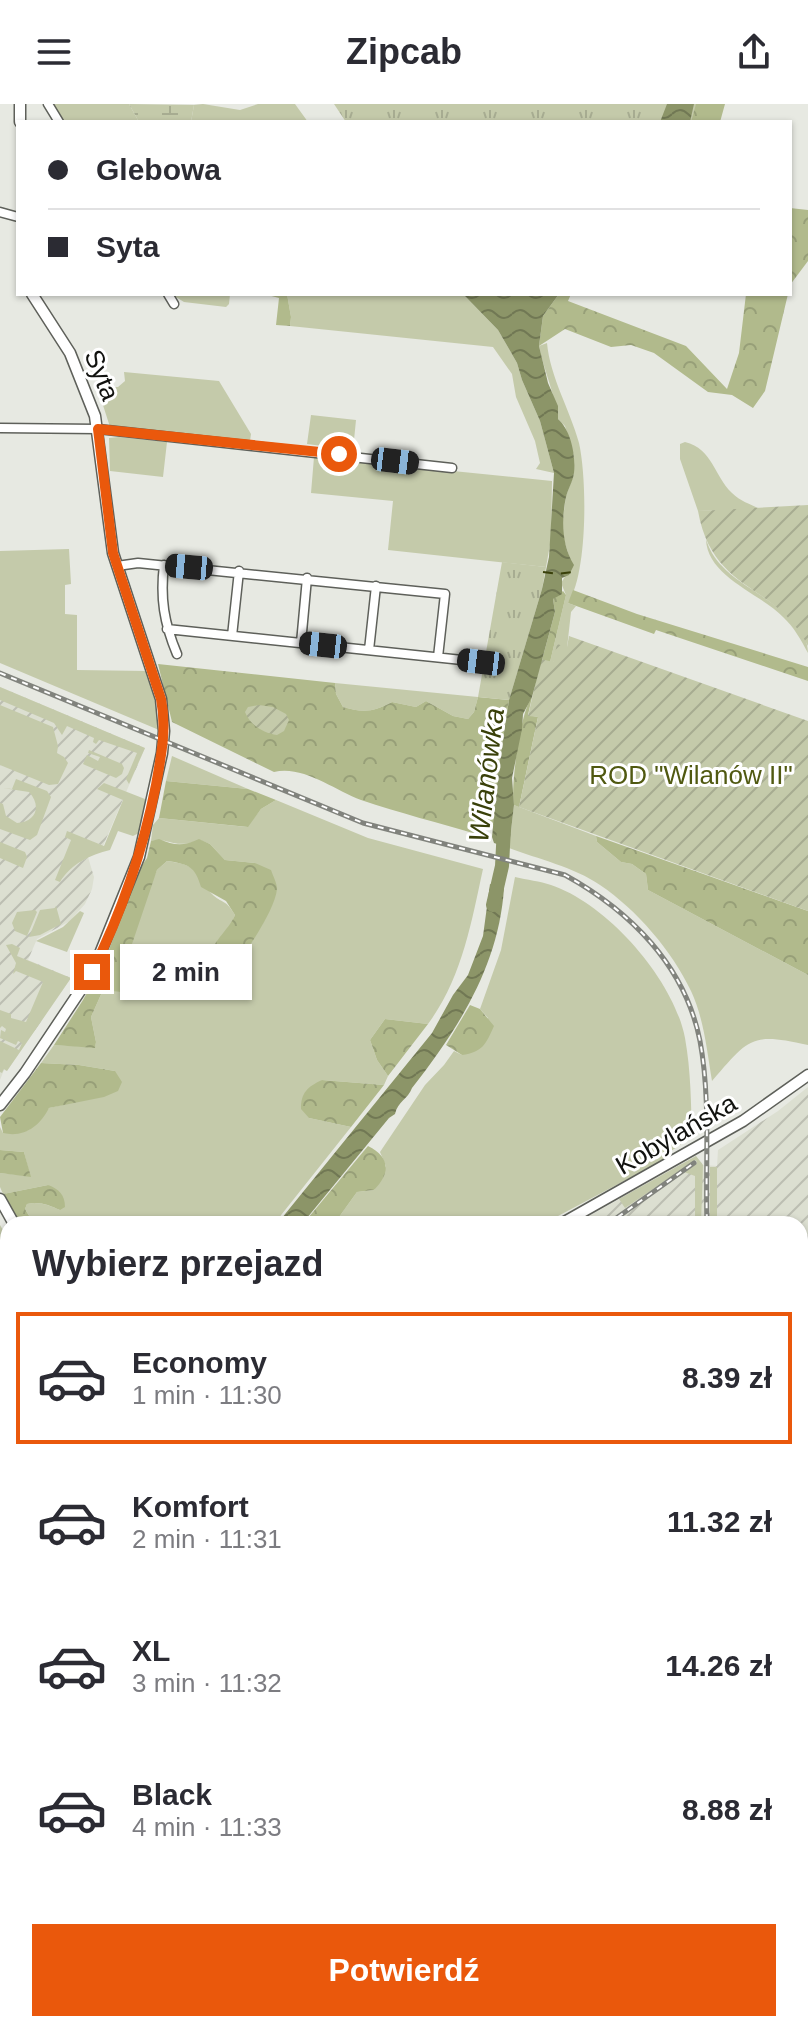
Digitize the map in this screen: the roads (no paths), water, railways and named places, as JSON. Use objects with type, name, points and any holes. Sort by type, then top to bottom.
[{"type":"street","name":"Syta","points":[[0,1105],[34,1060],[96,964],[135,872],[164,742],[163,710],[117,566],[110,533],[98,429],[88,393],[70,353],[33,296]]},
{"type":"street","points":[[169,296],[174,304]]},
{"type":"street","points":[[0,428],[98,429],[452,468]]},
{"type":"street","points":[[117,566],[138,563],[239,571],[445,594],[438,657]]},
{"type":"street","points":[[164,565],[161,602],[177,654]]},
{"type":"street","points":[[232,636],[239,571]]},
{"type":"street","points":[[301,643],[307,578]]},
{"type":"street","points":[[369,650],[376,586]]},
{"type":"street","points":[[167,629],[481,662]]},
{"type":"street","name":"Kobylańska","points":[[575,1216],[743,1121],[808,1075]]},
{"type":"water","points":[[667,104],[694,104],[690,120],[661,120]]},
{"type":"water","points":[[465,296],[558,296],[543,316],[539,346],[548,383],[558,406],[558,419],[569,436],[574,459],[563,524],[567,549],[574,565],[569,575],[562,578],[562,594],[553,599],[555,612],[532,697],[523,714],[512,778],[514,805],[509,848],[494,843],[492,837],[499,765],[509,700],[549,557],[554,473],[540,421],[517,363],[498,330]]},
{"type":"water","points":[[490,884],[504,888],[494,943],[474,994],[446,1042],[395,1114],[309,1216],[283,1216],[432,1033],[468,975],[483,936]]},
{"type":"waterway","name":"Wilanówka","points":[[493,905],[502,866],[504,827]]},
{"type":"railway","points":[[0,673],[363,823],[565,875],[611,905],[632,923],[668,965],[693,1014],[700,1041],[705,1086],[707,1216]]},
{"type":"railway","points":[[619,1216],[694,1163]]},
{"type":"park label","name":"ROD \"Wilanów II\"","points":[[691,775]]}]
